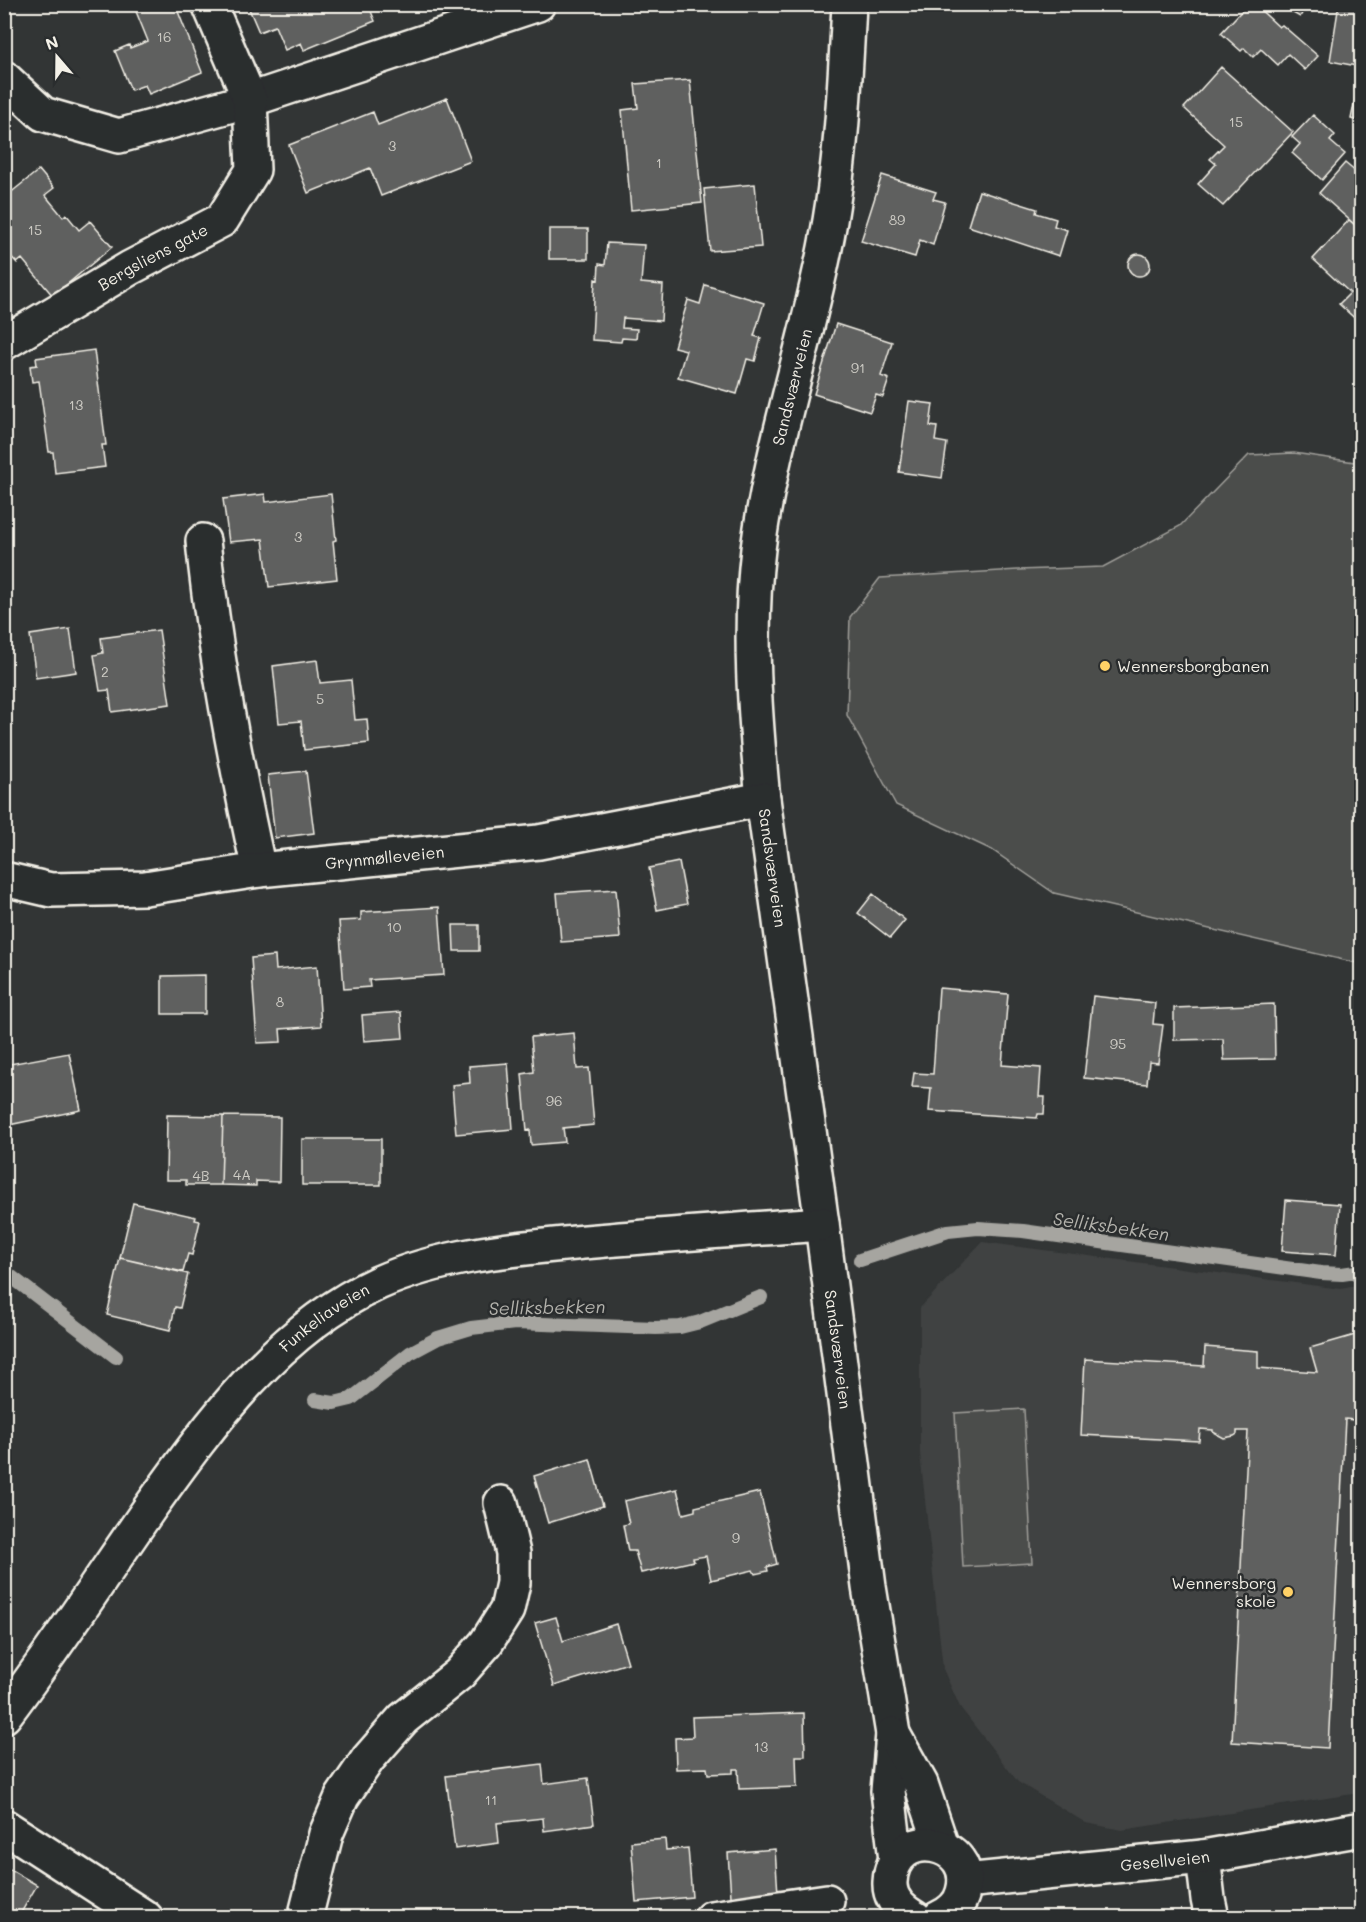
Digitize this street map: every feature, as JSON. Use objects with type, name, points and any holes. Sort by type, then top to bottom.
[{"type":"street","name":"Bergsliens gate","points":[[4,343],[130,268],[222,220],[252,170],[250,100],[209,4]]},
{"type":"street","points":[[4,78],[44,114],[119,136],[250,100],[538,4]]},
{"type":"street","name":"Sandsværveien","points":[[849,4],[840,145],[826,245],[812,310],[777,442],[758,551],[755,593],[756,729],[763,798],[869,1587],[893,1734],[888,1791],[896,1860],[891,1874],[890,1888],[895,1902],[909,1916]]},
{"type":"street","points":[[203,541],[206,574],[237,772],[259,870]]},
{"type":"street","name":"Grynmølleveien","points":[[4,879],[51,890],[145,888],[259,870],[538,842],[763,798]]},
{"type":"street","name":"Funkeliaveien","points":[[4,1716],[174,1475],[220,1415],[280,1351],[343,1301],[379,1283],[413,1270],[478,1255],[598,1241],[822,1224]]},
{"type":"street","points":[[305,1917],[326,1834],[342,1797],[368,1759],[403,1719],[459,1674],[486,1643],[507,1610],[513,1582],[513,1552],[501,1503]]},
{"type":"street","name":"Sandsværveien","points":[[893,1734],[921,1784],[942,1847]]},
{"type":"street","points":[[4,1826],[146,1917]]},
{"type":"street","name":"Gesellveien","points":[[953,1906],[1203,1857],[1362,1829]]},
{"type":"street","points":[[896,1860],[905,1851],[917,1845],[930,1844],[942,1847],[954,1855],[962,1867],[953,1906]]},
{"type":"street","points":[[1203,1857],[1212,1917]]},
{"type":"street","points":[[711,1917],[827,1902]]},
{"type":"shaded area","name":"Wennersborgbanen","points":[[1294,453],[1361,463],[1361,964],[1054,893],[992,850],[896,805],[847,715],[850,617],[880,578],[1103,567],[1180,526],[1249,455]]},
{"type":"shaded area","points":[[982,1242],[1341,1289],[1361,1285],[1361,1794],[1122,1830],[1086,1823],[1018,1782],[960,1707],[943,1669],[920,1453],[920,1308]]},
{"type":"shaded area","points":[[1024,1409],[1032,1563],[963,1567],[955,1413]]},
{"type":"building","points":[[133,4],[175,4],[202,72],[149,94],[145,85],[131,90],[115,51],[148,41]]},
{"type":"building","points":[[247,4],[368,4],[375,21],[304,50],[301,43],[285,50],[275,26],[259,32]]},
{"type":"building","points":[[1248,4],[1254,4],[1279,27],[1282,25],[1318,56],[1305,70],[1288,54],[1278,65],[1261,49],[1253,57],[1244,48],[1241,51],[1221,33]]},
{"type":"building","points":[[1277,4],[1307,4],[1300,17]]},
{"type":"building","points":[[1339,4],[1362,4],[1362,67],[1330,61]]},
{"type":"building","points":[[1221,67],[1293,132],[1223,206],[1198,184],[1216,164],[1210,159],[1224,145],[1184,108]]},
{"type":"building","points":[[690,80],[702,203],[631,210],[622,110],[638,108],[635,84]]},
{"type":"building","points":[[1356,95],[1362,96],[1362,139],[1358,138],[1361,122],[1351,119]]},
{"type":"building","points":[[447,98],[471,161],[381,196],[370,168],[308,193],[289,145],[373,112],[378,125]]},
{"type":"building","points":[[1313,115],[1335,135],[1330,141],[1345,154],[1322,180],[1292,153],[1300,144],[1292,137]]},
{"type":"building","points":[[1345,163],[1362,177],[1362,231],[1319,193]]},
{"type":"building","points":[[39,170],[54,188],[45,195],[63,217],[66,214],[79,230],[90,221],[112,247],[53,296],[22,259],[17,263],[4,249],[4,198]]},
{"type":"building","points":[[882,175],[936,192],[933,199],[945,202],[933,245],[920,240],[915,257],[861,241]]},
{"type":"building","points":[[755,184],[761,247],[710,251],[704,189]]},
{"type":"building","points":[[979,191],[1037,209],[1036,213],[1056,219],[1054,226],[1067,230],[1059,256],[968,226]]},
{"type":"building","points":[[1349,220],[1362,231],[1362,325],[1339,304],[1350,293],[1313,259]]},
{"type":"building","points":[[549,229],[588,229],[588,259],[549,259]]},
{"type":"building","points":[[607,243],[644,245],[641,283],[663,285],[661,321],[623,318],[622,328],[637,329],[636,339],[622,338],[621,342],[592,340],[595,279],[598,280],[599,264],[605,265]]},
{"type":"building","points":[[1139,254],[1147,257],[1150,265],[1147,273],[1139,276],[1131,273],[1128,265],[1131,257]]},
{"type":"building","points":[[705,285],[764,303],[754,336],[761,338],[755,361],[747,359],[737,394],[678,377],[686,350],[674,347],[688,300],[700,304]]},
{"type":"building","points":[[836,324],[892,342],[881,376],[889,379],[883,397],[876,395],[870,412],[814,394]]},
{"type":"building","points":[[94,350],[106,445],[102,445],[105,467],[55,473],[53,452],[49,452],[39,381],[32,382],[30,366],[37,365],[36,358]]},
{"type":"building","points":[[909,401],[933,404],[930,426],[937,427],[935,441],[947,443],[942,478],[899,472]]},
{"type":"building","points":[[265,494],[266,502],[331,494],[337,579],[269,587],[263,539],[229,542],[223,499]]},
{"type":"building","points":[[70,629],[76,672],[36,678],[30,635]]},
{"type":"building","points":[[159,630],[170,704],[112,712],[109,690],[100,691],[94,655],[103,653],[101,638]]},
{"type":"building","points":[[317,660],[320,683],[351,680],[355,720],[367,719],[369,743],[304,750],[301,721],[279,723],[273,666]]},
{"type":"building","points":[[306,771],[314,833],[275,838],[268,775]]},
{"type":"building","points":[[679,862],[687,904],[657,910],[649,868]]},
{"type":"building","points":[[616,889],[620,938],[561,942],[557,893]]},
{"type":"building","points":[[873,894],[905,920],[890,938],[858,913]]},
{"type":"building","points":[[439,907],[444,975],[369,980],[370,987],[344,989],[339,921],[361,920],[361,912]]},
{"type":"building","points":[[453,925],[479,925],[479,951],[454,951]]},
{"type":"building","points":[[275,956],[276,970],[317,966],[321,1026],[280,1029],[281,1042],[257,1043],[251,958]]},
{"type":"building","points":[[205,975],[205,1014],[162,1014],[162,976]]},
{"type":"building","points":[[939,988],[1008,994],[1002,1065],[1041,1068],[1039,1097],[1045,1097],[1044,1114],[1038,1114],[1037,1118],[929,1111],[931,1088],[912,1087],[914,1073],[933,1074]]},
{"type":"building","points":[[1093,996],[1155,1003],[1153,1024],[1163,1025],[1158,1063],[1149,1062],[1147,1084],[1084,1078]]},
{"type":"building","points":[[1274,1004],[1275,1059],[1224,1060],[1223,1039],[1174,1040],[1174,1008]]},
{"type":"building","points":[[401,1012],[403,1038],[364,1041],[362,1015]]},
{"type":"building","points":[[574,1033],[577,1069],[589,1068],[594,1125],[563,1128],[565,1142],[531,1145],[530,1130],[527,1131],[522,1074],[534,1072],[531,1037]]},
{"type":"building","points":[[69,1053],[81,1110],[4,1126],[4,1065]]},
{"type":"building","points":[[508,1063],[513,1129],[456,1134],[452,1085],[470,1083],[469,1066]]},
{"type":"building","points":[[167,1115],[223,1116],[221,1185],[186,1185],[186,1180],[166,1180]]},
{"type":"building","points":[[223,1116],[280,1117],[279,1182],[256,1181],[256,1186],[221,1185]]},
{"type":"building","points":[[302,1139],[381,1139],[381,1185],[302,1185]]},
{"type":"building","points":[[1286,1200],[1340,1204],[1336,1255],[1282,1251]]},
{"type":"building","points":[[133,1203],[196,1217],[195,1220],[200,1221],[192,1255],[188,1254],[183,1272],[120,1258]]},
{"type":"building","points":[[120,1258],[188,1274],[180,1308],[175,1307],[170,1330],[107,1315]]},
{"type":"building","name":"Wennersborg skole","points":[[1362,1333],[1362,1433],[1354,1420],[1345,1419],[1328,1748],[1232,1742],[1248,1431],[1237,1431],[1234,1436],[1224,1438],[1213,1430],[1200,1429],[1199,1441],[1081,1435],[1085,1359],[1204,1366],[1205,1347],[1258,1351],[1258,1368],[1317,1372],[1310,1348]]},
{"type":"building","points":[[590,1459],[603,1506],[548,1523],[534,1476]]},
{"type":"building","points":[[677,1489],[683,1514],[695,1511],[695,1507],[760,1492],[777,1564],[767,1567],[768,1571],[755,1574],[753,1570],[711,1580],[706,1556],[693,1558],[694,1561],[641,1573],[635,1551],[628,1551],[623,1525],[629,1524],[624,1501]]},
{"type":"building","points":[[556,1617],[563,1641],[616,1624],[628,1663],[554,1686],[535,1623]]},
{"type":"building","points":[[804,1713],[805,1756],[796,1756],[797,1787],[739,1789],[738,1769],[733,1769],[733,1773],[708,1774],[707,1768],[676,1769],[675,1738],[693,1737],[692,1717]]},
{"type":"building","points":[[542,1764],[544,1784],[588,1778],[594,1824],[544,1831],[543,1818],[497,1823],[499,1843],[455,1849],[446,1776]]},
{"type":"building","points":[[665,1839],[666,1850],[688,1848],[692,1897],[636,1902],[631,1842]]},
{"type":"building","points":[[775,1849],[778,1894],[731,1897],[728,1853]]},
{"type":"building","points":[[4,1866],[37,1885],[18,1918],[4,1918]]},
{"type":"waterway","name":"Selliksbekken","points":[[860,1260],[948,1231],[978,1228],[1023,1231],[1321,1273],[1342,1274],[1362,1271]]},
{"type":"waterway","name":"Selliksbekken","points":[[4,1271],[116,1357]]},
{"type":"waterway","name":"Selliksbekken","points":[[315,1400],[334,1403],[351,1399],[410,1353],[438,1338],[471,1328],[515,1323],[680,1327],[700,1322],[761,1297]]},
{"type":"place","name":"Wennersborgbanen","points":[[1105,666]]},
{"type":"place","name":"Wennersborg skole","points":[[1288,1592]]}]
